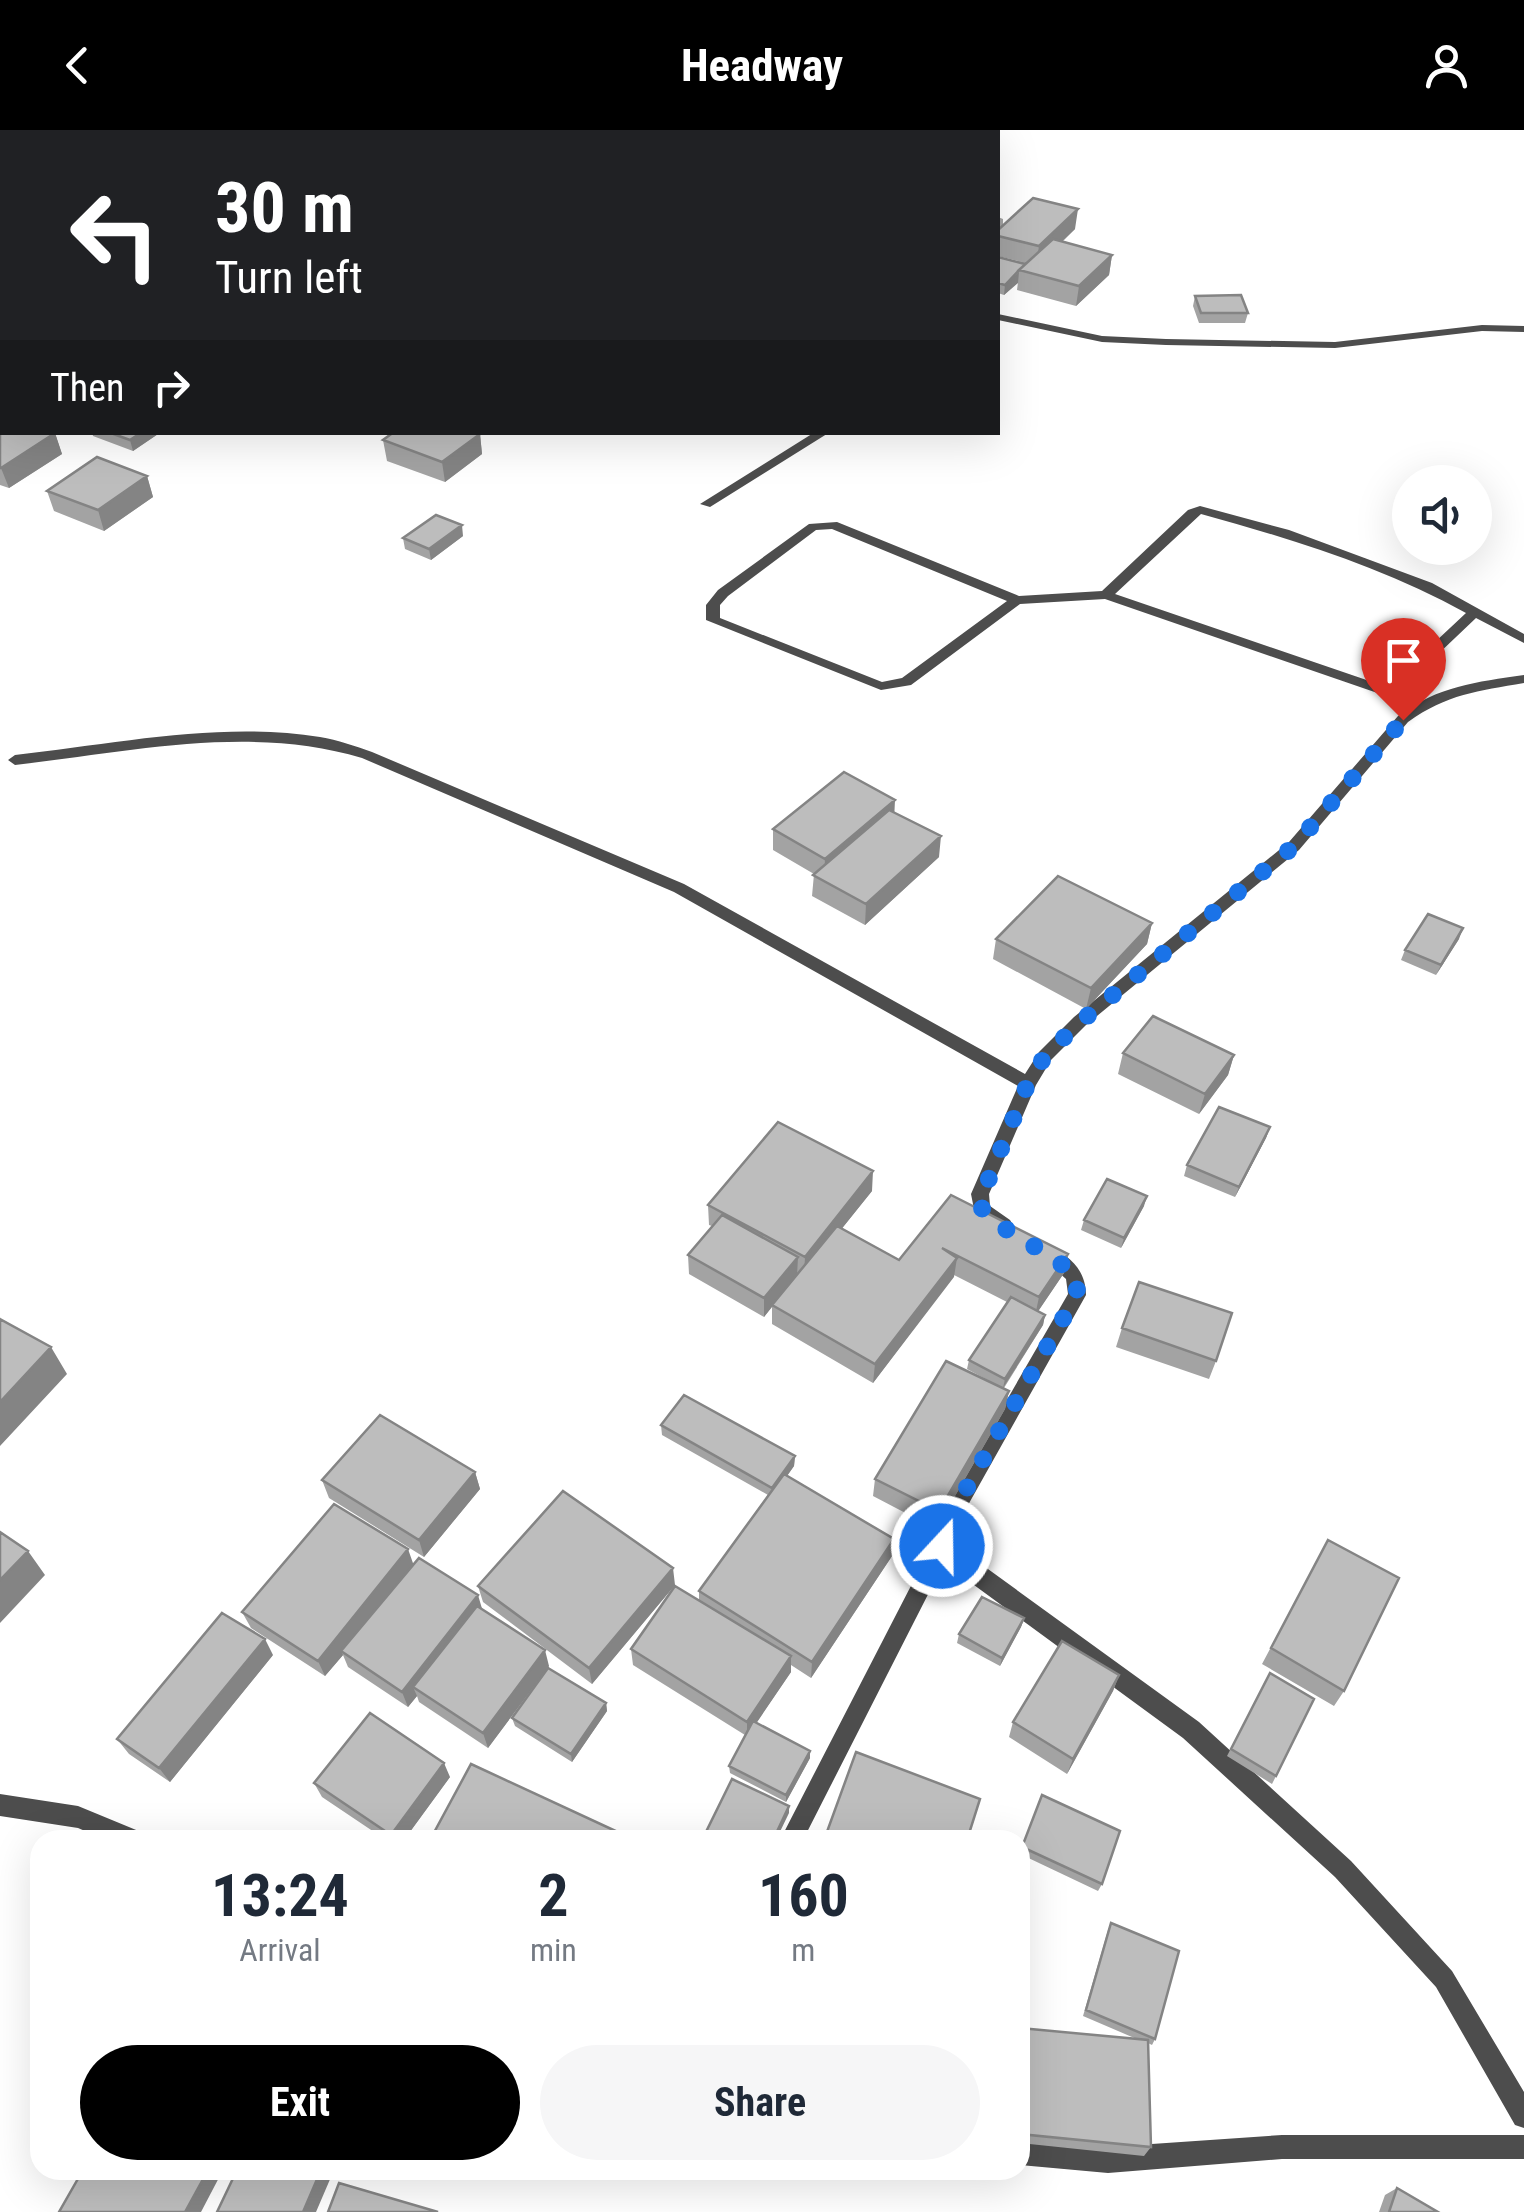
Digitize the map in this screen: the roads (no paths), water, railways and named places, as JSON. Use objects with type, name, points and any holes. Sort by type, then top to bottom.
[{"type":"street","points":[[1000,317],[1102,339],[1166,342],[1336,345],[1482,328],[1524,329]]},
{"type":"street","points":[[706,504],[819,435]]},
{"type":"street","points":[[1106,595],[1192,513],[1200,510],[1303,540],[1427,586],[1524,639]]},
{"type":"street","points":[[1017,600],[906,682],[882,686],[714,620],[713,605],[814,526],[833,524],[1017,600],[1106,595],[1389,693],[1475,612]]},
{"type":"street","points":[[796,1830],[942,1546],[944,1528],[1076,1296],[1078,1281],[1069,1268],[992,1218],[979,1203],[1028,1083],[1045,1056],[1080,1022],[1294,846],[1403,720],[1418,708],[1456,690],[1524,679]]},
{"type":"street","points":[[15,760],[214,740],[279,738],[319,741],[367,756],[678,888],[1028,1083]]},
{"type":"street","points":[[942,1546],[952,1558],[1191,1730],[1342,1869],[1444,1979],[1524,2116]]},
{"type":"street","points":[[0,1805],[78,1817],[109,1830]]},
{"type":"street","points":[[1030,2153],[1108,2160],[1282,2147],[1524,2147]]}]
